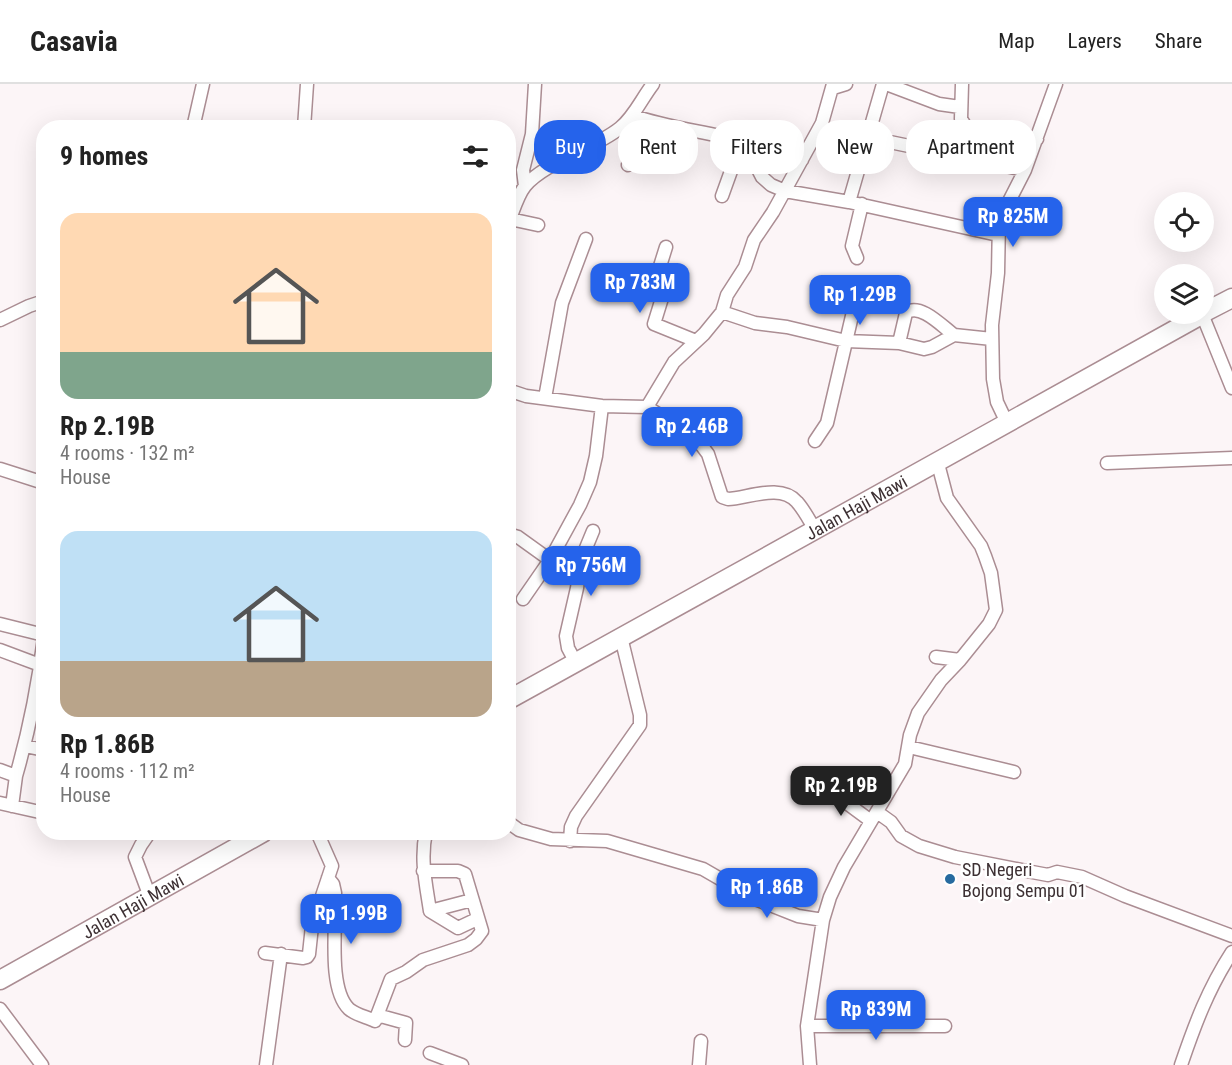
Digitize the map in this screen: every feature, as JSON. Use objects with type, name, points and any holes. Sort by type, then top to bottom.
[{"type":"street","points":[[195,120],[203,84]]},
{"type":"street","points":[[305,120],[307,84]]},
{"type":"street","points":[[525,186],[523,170],[532,134],[535,84]]},
{"type":"street","points":[[516,206],[525,186],[532,179],[614,133],[632,115],[653,84]]},
{"type":"street","points":[[804,156],[822,123],[833,86],[846,84]]},
{"type":"street","points":[[857,258],[852,246],[855,203],[885,84],[939,104],[960,106]]},
{"type":"street","points":[[962,84],[960,106],[963,124],[970,130],[1037,139],[1056,84]]},
{"type":"street","points":[[632,115],[645,120]]},
{"type":"street","points":[[722,196],[729,174]]},
{"type":"street","points":[[761,174],[771,185],[785,191],[855,203],[998,235]]},
{"type":"street","points":[[647,407],[674,362],[722,312],[727,296],[745,267],[754,240],[794,174]]},
{"type":"street","points":[[1007,423],[997,402],[993,379],[992,315],[998,273],[998,235],[1002,213],[1023,174]]},
{"type":"street","points":[[516,223],[538,225]]},
{"type":"street","points":[[544,398],[562,303],[586,239]]},
{"type":"street","points":[[666,248],[656,279],[662,298],[653,323],[654,326],[696,341]]},
{"type":"street","name":"Jalan Haji Mawi","points":[[1214,307],[1232,298]]},
{"type":"street","points":[[815,441],[826,423],[855,303]]},
{"type":"street","points":[[0,320],[36,304]]},
{"type":"street","points":[[899,343],[906,314],[912,310],[920,311],[954,335],[992,339]]},
{"type":"street","points":[[722,312],[755,323],[787,327],[846,341],[899,343],[928,348],[954,335]]},
{"type":"street","name":"Jalan Haji Mawi","points":[[516,696],[816,531],[937,460],[1183,324]]},
{"type":"street","points":[[1207,324],[1232,388]]},
{"type":"street","points":[[516,393],[602,406],[647,407],[696,438],[708,454],[722,497],[728,500],[762,494],[785,494],[796,501],[816,531]]},
{"type":"street","points":[[523,599],[550,560],[590,482],[596,456],[602,406]]},
{"type":"street","points":[[1107,464],[1232,458]]},
{"type":"street","points":[[810,1065],[807,1026],[823,920],[844,867],[905,764],[910,735],[918,713],[941,680],[989,624],[996,610],[991,573],[981,546],[947,498],[937,460]]},
{"type":"street","points":[[0,469],[36,480]]},
{"type":"street","points":[[576,663],[568,648],[566,636],[577,588],[580,560],[593,531]]},
{"type":"street","points":[[516,536],[550,560]]},
{"type":"street","points":[[0,624],[36,635]]},
{"type":"street","points":[[570,841],[571,827],[576,816],[640,725],[640,716],[621,638]]},
{"type":"street","points":[[0,650],[36,664]]},
{"type":"street","points":[[936,657],[960,660]]},
{"type":"street","points":[[36,687],[25,746],[6,804],[36,811]]},
{"type":"street","points":[[25,746],[36,748]]},
{"type":"street","points":[[909,747],[1014,772]]},
{"type":"street","points":[[0,770],[16,776]]},
{"type":"street","points":[[829,790],[874,816],[888,819],[901,836],[928,849],[955,857],[1048,875],[1057,872],[1082,877],[1125,896],[1232,936]]},
{"type":"street","points":[[516,828],[551,839],[607,841],[703,869],[754,899],[798,916],[823,920]]},
{"type":"street","points":[[144,840],[135,857],[150,897]]},
{"type":"street","name":"Jalan Haji Mawi","points":[[0,980],[250,840]]},
{"type":"street","points":[[265,953],[308,957],[312,926],[332,866],[321,840]]},
{"type":"street","points":[[424,840],[423,871],[430,911],[458,928],[477,919]]},
{"type":"street","points":[[328,878],[335,893],[336,978],[341,999],[352,1012],[375,1021],[391,979],[423,960],[468,945],[476,939],[482,928],[477,919],[467,877],[462,872],[423,871]]},
{"type":"street","points":[[430,911],[472,900]]},
{"type":"street","points":[[1181,1065],[1202,1006],[1232,952]]},
{"type":"street","points":[[266,1065],[281,954]]},
{"type":"street","points":[[0,1009],[42,1065]]},
{"type":"street","points":[[377,1015],[406,1023],[405,1040]]},
{"type":"street","points":[[807,1026],[945,1026]]},
{"type":"street","points":[[699,1065],[700,1041]]},
{"type":"street","points":[[430,1053],[462,1065]]},
{"type":"place","name":"SD Negeri Bojong Sempu 01","points":[[950,879]]}]
